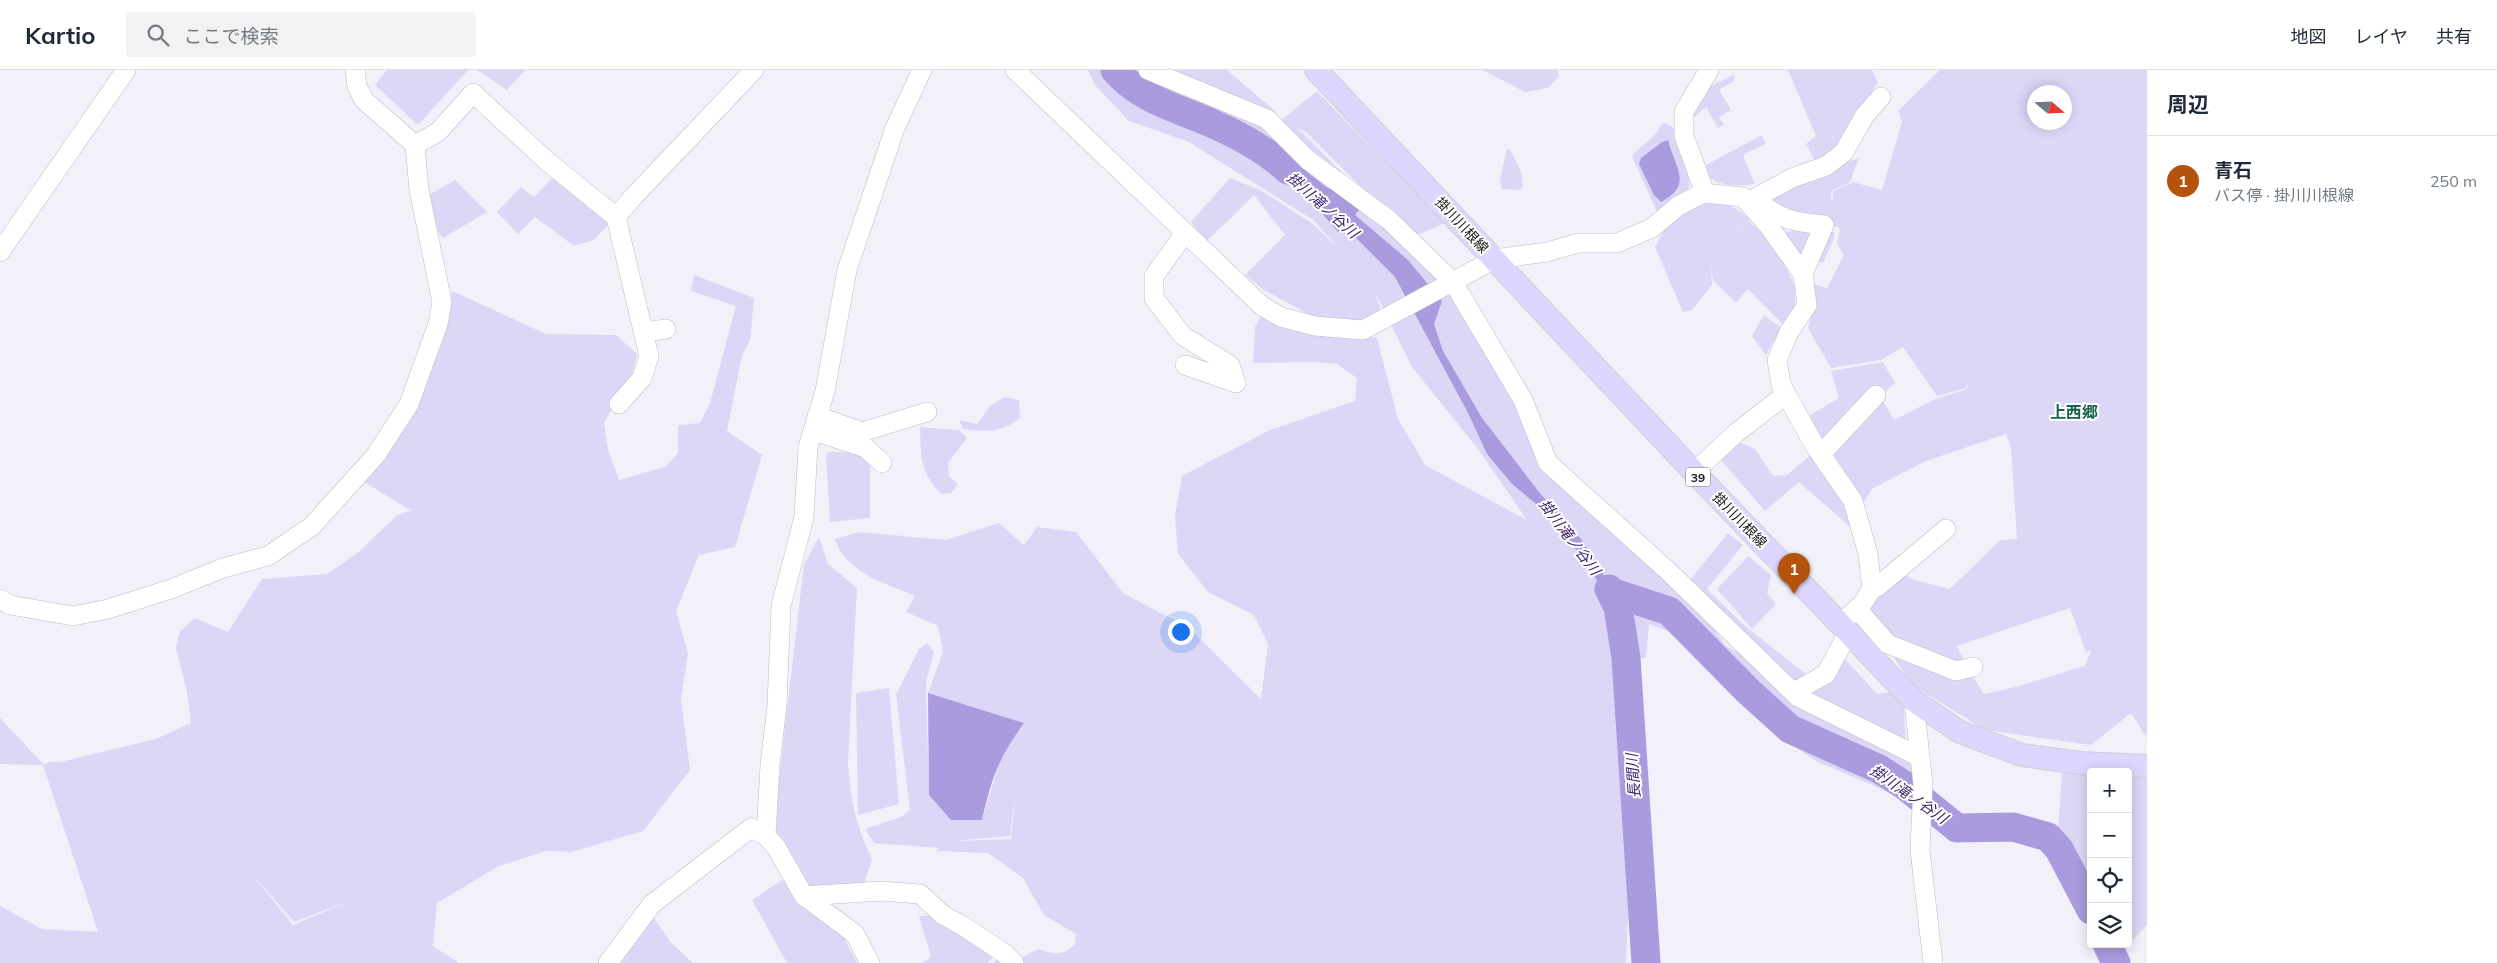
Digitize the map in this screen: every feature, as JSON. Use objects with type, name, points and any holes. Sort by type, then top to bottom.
[{"type":"main road","name":"掛川川根線","points":[[1316,70],[1694,472],[1914,701],[1960,732],[2022,755],[2080,763],[2147,766]]},
{"type":"street","points":[[0,252],[126,70]]},
{"type":"street","points":[[0,599],[10,605],[73,616],[108,608],[171,589],[222,568],[268,556],[312,526],[376,455],[409,404],[438,324],[442,302],[419,190],[415,145],[364,100],[357,86],[355,70]]},
{"type":"street","points":[[616,217],[754,70]]},
{"type":"street","points":[[766,836],[770,765],[777,705],[781,606],[804,517],[806,459],[824,391],[847,270],[895,128],[922,70]]},
{"type":"street","points":[[1015,70],[1262,306],[1281,318],[1315,326],[1363,330],[1386,316],[1495,260],[1547,252],[1578,243],[1617,243],[1652,228],[1678,206],[1703,193],[1743,197],[1792,222],[1824,225],[1804,274],[1807,305],[1789,332],[1777,360],[1785,395],[1821,454],[1853,501],[1868,554],[1872,589]]},
{"type":"street","points":[[1148,70],[1267,119],[1308,160],[1389,220],[1453,282],[1523,400],[1548,463],[1667,570],[1794,692],[1844,721],[1920,757]]},
{"type":"street","points":[[1703,193],[1702,185],[1684,136],[1684,112],[1708,70]]},
{"type":"street","points":[[415,145],[438,132],[473,93],[548,162],[616,217],[645,332],[649,356],[642,378],[619,404]]},
{"type":"street","points":[[1751,200],[1792,178],[1826,166],[1844,152],[1865,115],[1881,97]]},
{"type":"street","points":[[1751,200],[1804,274]]},
{"type":"street","points":[[1185,233],[1154,276],[1154,298],[1183,336],[1230,365],[1236,383],[1185,365]]},
{"type":"street","points":[[645,332],[666,328]]},
{"type":"street","points":[[1694,472],[1736,433],[1785,395]]},
{"type":"street","points":[[1821,454],[1876,395]]},
{"type":"street","points":[[815,424],[862,432],[927,412]]},
{"type":"street","points":[[815,424],[866,448],[882,463]]},
{"type":"street","points":[[1794,692],[1826,674],[1844,629],[1872,589],[1877,587],[1946,529]]},
{"type":"street","points":[[1857,609],[1888,644],[1956,671],[1973,667]]},
{"type":"street","points":[[1914,701],[1923,785],[1920,850],[1933,963]]},
{"type":"street","points":[[608,963],[652,904],[728,848],[750,828],[766,836],[776,847],[804,896],[855,934],[870,963]]},
{"type":"street","points":[[804,896],[881,891],[920,894],[943,915],[1004,953],[1014,963]]},
{"type":"shaded area","points":[[387,70],[468,70],[418,125],[375,85]]},
{"type":"shaded area","points":[[477,70],[525,70],[507,90]]},
{"type":"shaded area","points":[[1088,70],[1227,70],[1275,111],[1278,123],[1317,91],[1445,223],[1408,239],[1453,282],[1558,463],[1683,586],[1726,646],[1743,655],[1685,586],[1728,533],[1743,545],[1707,589],[1744,625],[1808,676],[1797,695],[1912,762],[1914,793],[1909,801],[1816,761],[1765,726],[1727,685],[1709,662],[1682,636],[1649,624],[1646,658],[1626,658],[1633,800],[1626,963],[993,963],[1004,953],[1013,962],[1038,949],[1062,953],[1075,944],[1076,934],[1044,915],[1023,878],[988,853],[935,851],[944,845],[939,848],[874,843],[865,829],[901,817],[910,810],[896,695],[919,649],[927,643],[934,652],[926,682],[929,795],[982,820],[1002,754],[1023,723],[928,693],[943,652],[938,626],[906,612],[915,596],[879,581],[857,569],[840,551],[835,539],[859,532],[946,540],[999,523],[1024,545],[1037,527],[1076,532],[1123,593],[1189,628],[1261,699],[1268,644],[1254,615],[1208,592],[1178,554],[1175,516],[1182,476],[1270,430],[1355,401],[1357,378],[1337,364],[1315,362],[1253,363],[1255,327],[1263,312],[1310,328],[1377,338],[1398,419],[1425,465],[1527,520],[1478,449],[1412,367],[1375,292],[1381,311],[1364,321],[1315,318],[1264,290],[1245,275],[1285,235],[1254,195],[1206,242],[1191,222],[1230,178],[1260,190],[1312,223],[1339,249],[1313,220],[1189,142],[1129,121],[1095,85]],"holes":[[[1296,129],[1305,131],[1376,202],[1401,232],[1302,132]],[[1015,797],[1011,839],[953,841],[1010,836]]]},
{"type":"shaded area","points":[[1483,70],[1558,70],[1559,76],[1548,88],[1525,92]]},
{"type":"shaded area","points":[[1788,70],[1872,70],[1878,82],[1840,145],[1816,162],[1806,144],[1816,136]]},
{"type":"shaded area","points":[[1940,70],[2147,70],[2147,738],[2131,713],[2091,745],[1985,730],[1912,685],[1885,644],[1859,615],[1902,573],[1914,580],[1950,589],[2000,540],[2017,539],[2011,448],[2006,434],[1926,461],[1873,488],[1863,503],[1805,418],[1839,398],[1831,371],[1883,362],[1895,383],[1880,396],[1894,420],[1935,399],[1967,389],[1969,380],[1966,388],[1937,396],[1903,347],[1881,360],[1831,368],[1808,328],[1813,307],[1813,284],[1827,288],[1844,255],[1837,244],[1840,228],[1764,202],[1835,166],[1859,158],[1850,182],[1831,191],[1832,206],[1833,191],[1853,182],[1882,190],[1902,122],[1898,111]],"holes":[[[2070,608],[2086,652],[2091,650],[2085,666],[1984,694],[1969,671],[1957,646]]]},
{"type":"shaded area","points":[[1734,75],[1734,81],[1719,90],[1731,110],[1719,117],[1724,125],[1718,128],[1706,107],[1688,122],[1710,86]]},
{"type":"shaded area","points":[[1665,123],[1677,130],[1689,177],[1689,194],[1657,212],[1632,156]]},
{"type":"shaded area","points":[[1762,135],[1766,144],[1744,154],[1755,184],[1731,185],[1709,178],[1706,165]]},
{"type":"shaded area","points":[[1507,149],[1510,150],[1521,172],[1523,187],[1519,190],[1502,189],[1500,181]]},
{"type":"shaded area","points":[[554,176],[607,220],[608,225],[594,240],[574,246],[535,217],[518,234],[497,212],[521,187],[534,197]]},
{"type":"shaded area","points":[[455,180],[487,212],[443,238],[435,228],[427,196]]},
{"type":"shaded area","points":[[1714,202],[1730,205],[1750,219],[1728,242],[1749,221],[1774,244],[1795,286],[1795,306],[1785,327],[1748,289],[1736,303],[1713,280],[1711,265],[1712,285],[1692,310],[1683,312],[1655,247],[1664,230],[1688,208]]},
{"type":"shaded area","points":[[1783,232],[1834,232],[1834,238],[1823,263],[1811,259],[1804,263]]},
{"type":"shaded area","points":[[694,275],[754,298],[750,341],[742,355],[727,431],[762,455],[735,547],[699,555],[676,611],[688,653],[681,699],[690,770],[643,831],[571,852],[546,851],[499,866],[437,903],[433,946],[459,963],[0,963],[0,906],[42,929],[98,932],[43,765],[0,764],[0,718],[44,765],[49,762],[60,762],[156,739],[191,723],[187,692],[176,648],[180,631],[195,618],[228,632],[262,579],[327,574],[360,551],[396,516],[430,502],[410,510],[356,477],[386,440],[444,338],[452,291],[546,334],[616,335],[637,354],[633,372],[604,423],[608,450],[619,480],[665,467],[678,453],[678,425],[700,423],[710,403],[736,306],[691,291]],"holes":[[[252,874],[294,922],[354,899],[293,925]]]},
{"type":"shaded area","points":[[1764,315],[1781,328],[1766,355],[1752,336]]},
{"type":"shaded area","points":[[1004,397],[1019,400],[1020,418],[1000,429],[979,431],[963,429],[959,420],[977,424],[990,406]]},
{"type":"shaded area","points":[[920,427],[959,430],[967,438],[948,463],[949,476],[958,484],[951,493],[941,494],[925,471]]},
{"type":"shaded area","points":[[1738,441],[1755,449],[1773,476],[1787,475],[1814,452],[1853,520],[1856,532],[1799,482],[1765,511],[1720,459]]},
{"type":"shaded area","points":[[828,452],[859,453],[870,466],[870,518],[830,522],[826,455]]},
{"type":"shaded area","points":[[819,537],[828,564],[857,588],[848,761],[850,787],[855,811],[872,859],[861,894],[804,896],[776,847],[777,797],[804,564]]},
{"type":"shaded area","points":[[1748,556],[1771,575],[1767,593],[1776,604],[1752,629],[1717,589]]},
{"type":"shaded area","points":[[1840,654],[1877,694],[1890,692],[1904,705],[1906,749],[1801,694]]},
{"type":"shaded area","points":[[889,688],[899,804],[858,815],[856,693]]},
{"type":"shaded area","points":[[2062,773],[2087,774],[2087,876],[2058,830]]},
{"type":"shaded area","points":[[2132,774],[2147,774],[2147,925],[2132,941]]},
{"type":"shaded area","points":[[782,880],[839,928],[857,963],[787,963],[752,900]]},
{"type":"shaded area","points":[[650,912],[671,943],[693,963],[608,963]]},
{"type":"shaded area","points":[[943,915],[994,956],[987,963],[922,963],[931,957],[919,916]]},
{"type":"water","points":[[1113,70],[1131,74],[1161,98],[1202,115],[1217,125],[1132,91]]},
{"type":"water","points":[[1258,138],[1276,147],[1326,187],[1344,194],[1361,207],[1355,215],[1408,260],[1442,301],[1434,324],[1443,351],[1482,418],[1539,492],[1581,539],[1621,603],[1625,635],[1590,567],[1547,513],[1512,484],[1487,454],[1468,413],[1395,277],[1344,226],[1338,232],[1320,211],[1317,202],[1257,150]]},
{"type":"water","points":[[1668,140],[1678,167],[1680,182],[1671,196],[1661,202],[1654,195],[1639,164],[1641,158],[1662,142]]},
{"type":"water","points":[[928,693],[1024,723],[1008,747],[997,769],[982,820],[951,820],[929,795]]},
{"type":"waterway","name":"掛川滝ノ谷川","points":[[1115,70],[1136,89],[1147,96],[1242,138],[1270,155],[1288,170]]},
{"type":"waterway","name":"長間川","points":[[1609,589],[1618,607],[1626,658],[1646,963]]},
{"type":"waterway","name":"掛川滝ノ谷川","points":[[1611,592],[1669,611],[1748,691],[1790,729],[1879,769],[1904,785],[1957,828],[2013,827],[2048,837],[2059,849],[2087,903]]},
{"type":"waterway","name":"掛川滝ノ谷川","points":[[2109,948],[2116,963]]},
{"type":"place","name":"青石","points":[[1794,594]]},
{"type":"district","name":"上西郷","points":[[2074,412]]}]
